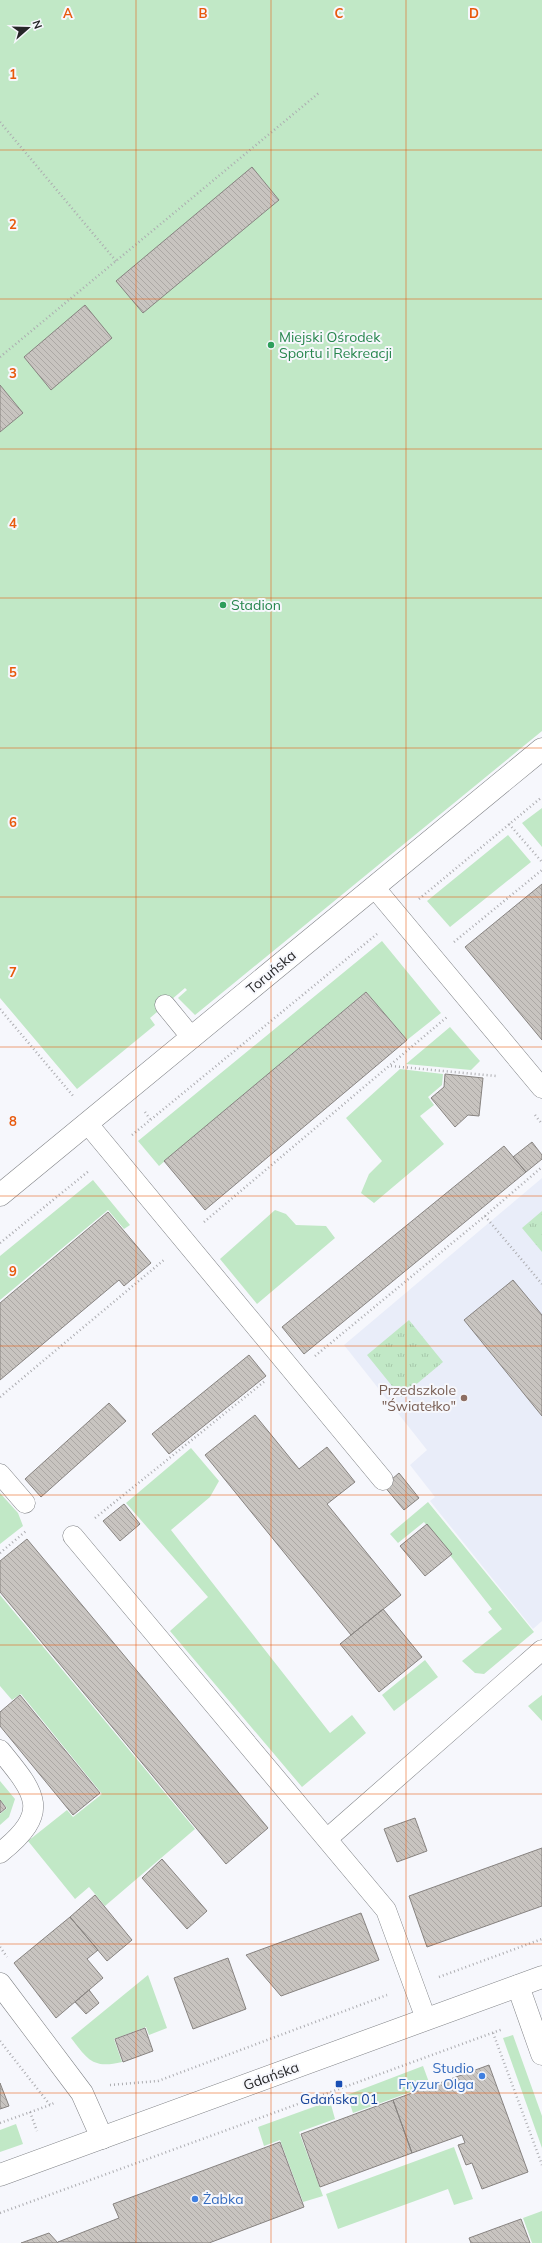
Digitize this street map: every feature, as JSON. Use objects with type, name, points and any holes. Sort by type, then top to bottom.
[{"type":"street","name":"Toruńska","points":[[0,1195],[542,749]]},
{"type":"street","name":"Gdańska","points":[[0,2175],[542,1977]]},
{"type":"street","points":[[0,1984],[82,2093],[102,2138]]},
{"type":"street","points":[[518,1986],[542,2054]]},
{"type":"lane","points":[[374,887],[542,1088]]},
{"type":"lane","points":[[165,1005],[192,1038]]},
{"type":"lane","points":[[87,1123],[382,1480]]},
{"type":"lane","points":[[0,1474],[25,1503]]},
{"type":"lane","points":[[73,1536],[328,1838],[386,1910],[426,2019]]},
{"type":"lane","points":[[328,1838],[542,1650]]},
{"type":"lane","points":[[0,1750],[24,1779],[33,1800],[30,1821],[20,1836],[0,1853]]},
{"type":"path","points":[[0,357],[320,92]]},
{"type":"path","points":[[0,122],[116,262]]},
{"type":"path","points":[[0,1243],[542,797]]},
{"type":"path","points":[[509,824],[542,862]]},
{"type":"path","points":[[460,938],[542,870]]},
{"type":"path","points":[[0,1009],[79,1102]]},
{"type":"path","points":[[200,1225],[391,1066],[450,1014]]},
{"type":"path","points":[[391,1066],[503,1077]]},
{"type":"path","points":[[90,1170],[95,1176]]},
{"type":"path","points":[[485,1216],[542,1284]]},
{"type":"path","points":[[0,1397],[165,1260],[160,1254]]},
{"type":"path","points":[[0,1553],[28,1529]]},
{"type":"path","points":[[0,2123],[104,2085],[158,2081],[542,1938]]},
{"type":"path","points":[[0,2213],[530,2020]]},
{"type":"path","points":[[493,2033],[542,2165]]},
{"type":"path","points":[[0,2041],[50,2105]]},
{"type":"shaded area","name":"Przedszkole \"Światełko\"","points":[[542,1178],[542,1621],[533,1629],[430,1501],[435,1497],[410,1465],[427,1450],[344,1345]]},
{"type":"green space","name":"Miejski Ośrodek Sportu i Rekreacji","points":[[0,0],[542,0],[542,731],[195,1015],[178,998],[187,990],[185,988],[150,1018],[155,1025],[77,1089],[0,998]]},
{"type":"green space","points":[[542,808],[542,847],[522,823]]},
{"type":"green space","points":[[508,835],[531,862],[450,927],[427,901]]},
{"type":"green space","points":[[382,941],[441,1013],[407,1040],[366,992],[159,1166],[138,1141]]},
{"type":"green space","points":[[450,1027],[480,1061],[471,1070],[406,1064]]},
{"type":"green space","points":[[400,1069],[443,1074],[442,1085],[428,1097],[434,1105],[420,1116],[444,1144],[374,1203],[361,1193],[369,1174],[382,1161],[346,1118]]},
{"type":"green space","points":[[93,1180],[130,1225],[124,1229],[108,1210],[0,1300],[0,1256]]},
{"type":"green space","points":[[275,1210],[286,1214],[296,1225],[326,1226],[335,1238],[257,1304],[220,1259]]},
{"type":"green space","points":[[542,1211],[542,1252],[522,1228]]},
{"type":"green space","points":[[409,1320],[443,1362],[401,1397],[367,1355]]},
{"type":"green space","points":[[191,1448],[219,1481],[210,1497],[171,1530],[330,1733],[352,1715],[366,1733],[302,1787],[170,1631],[208,1597],[126,1503]]},
{"type":"green space","points":[[0,1493],[18,1513],[23,1526],[0,1544]]},
{"type":"green space","points":[[428,1502],[534,1632],[484,1674],[475,1673],[462,1661],[502,1629],[488,1612],[492,1609],[424,1522],[398,1543],[390,1534]]},
{"type":"green space","points":[[0,1595],[195,1829],[105,1906],[89,1887],[75,1899],[28,1841],[67,1810],[73,1817],[102,1794],[21,1694],[12,1700],[0,1686]]},
{"type":"green space","points":[[425,1660],[438,1677],[394,1711],[382,1695]]},
{"type":"green space","points":[[542,1695],[542,1721],[528,1706]]},
{"type":"green space","points":[[0,1781],[15,1799],[9,1817],[0,1825],[0,1814],[7,1808],[0,1800]]},
{"type":"green space","points":[[148,1975],[167,2028],[149,2035],[146,2027],[114,2039],[122,2062],[104,2064],[92,2061],[82,2052],[71,2038]]},
{"type":"green space","points":[[513,2035],[542,2116],[542,2148],[503,2038]]},
{"type":"green space","points":[[423,2066],[430,2085],[353,2113],[347,2095]]},
{"type":"green space","points":[[330,2101],[335,2119],[299,2132],[323,2196],[303,2202],[280,2140],[264,2146],[258,2127]]},
{"type":"green space","points":[[16,2124],[23,2144],[0,2152],[0,2130]]},
{"type":"green space","points":[[454,2147],[473,2199],[454,2205],[448,2189],[338,2229],[326,2194]]},
{"type":"green space","points":[[542,2211],[542,2243],[532,2243],[523,2218]]},
{"type":"building","points":[[252,167],[279,200],[143,313],[116,281]]},
{"type":"building","points":[[85,305],[112,338],[51,390],[24,357]]},
{"type":"building","points":[[0,385],[23,413],[0,432]]},
{"type":"building","points":[[542,884],[542,1040],[465,947]]},
{"type":"building","points":[[366,992],[407,1040],[205,1210],[164,1161]]},
{"type":"building","points":[[445,1074],[483,1078],[479,1116],[468,1115],[455,1127],[431,1098],[444,1087]]},
{"type":"building","points":[[532,1142],[542,1155],[542,1159],[526,1172],[513,1157]]},
{"type":"building","points":[[504,1146],[526,1172],[304,1354],[282,1327]]},
{"type":"building","points":[[108,1212],[151,1263],[124,1286],[119,1280],[0,1380],[0,1303]]},
{"type":"building","points":[[513,1280],[542,1315],[542,1416],[464,1320]]},
{"type":"building","points":[[249,1355],[266,1376],[169,1454],[152,1434]]},
{"type":"building","points":[[109,1403],[126,1421],[41,1497],[25,1479]]},
{"type":"building","points":[[255,1415],[299,1469],[327,1447],[355,1482],[327,1504],[401,1595],[351,1635],[205,1455]]},
{"type":"building","points":[[399,1473],[419,1498],[404,1510],[384,1486]]},
{"type":"building","points":[[124,1504],[140,1524],[120,1541],[103,1521]]},
{"type":"building","points":[[427,1524],[452,1554],[425,1576],[400,1546]]},
{"type":"building","points":[[27,1539],[268,1828],[226,1864],[0,1592],[0,1561]]},
{"type":"building","points":[[383,1609],[422,1657],[379,1692],[340,1644]]},
{"type":"building","points":[[20,1695],[100,1793],[73,1815],[0,1726],[0,1712]]},
{"type":"building","points":[[0,1800],[6,1808],[0,1813]]},
{"type":"building","points":[[415,1818],[427,1851],[397,1862],[384,1829]]},
{"type":"building","points":[[542,1848],[542,1906],[427,1947],[409,1896]]},
{"type":"building","points":[[162,1859],[207,1911],[187,1929],[142,1878]]},
{"type":"building","points":[[95,1895],[132,1940],[107,1961],[70,1917]]},
{"type":"building","points":[[361,1913],[379,1960],[281,1996],[246,1955]]},
{"type":"building","points":[[70,1917],[98,1950],[87,1959],[103,1978],[56,2018],[14,1963]]},
{"type":"building","points":[[228,1958],[246,2009],[193,2029],[174,1978]]},
{"type":"building","points":[[89,1990],[99,2003],[86,2014],[75,2002]]},
{"type":"building","points":[[145,2028],[153,2051],[123,2062],[115,2039]]},
{"type":"building","points":[[489,2065],[528,2172],[482,2189],[472,2163],[466,2165],[458,2145],[465,2143],[462,2135],[412,2153],[393,2100]]},
{"type":"building","points":[[0,2083],[9,2106],[0,2109]]},
{"type":"building","points":[[393,2100],[412,2153],[320,2187],[301,2134]]},
{"type":"building","points":[[280,2142],[304,2207],[209,2243],[58,2242],[119,2218],[113,2204]]},
{"type":"building","points":[[521,2219],[530,2243],[471,2243],[469,2238]]},
{"type":"building","points":[[49,2233],[58,2243],[21,2243]]},
{"type":"place","name":"Miejski Ośrodek Sportu i Rekreacji","points":[[271,345]]},
{"type":"place","name":"Stadion","points":[[223,605]]},
{"type":"place","name":"Przedszkole \"Światełko\"","points":[[464,1398]]},
{"type":"place","name":"Studio Fryzur Olga","points":[[482,2076]]},
{"type":"place","name":"Gdańska 01","points":[[339,2084]]},
{"type":"place","name":"Żabka","points":[[195,2199]]}]
